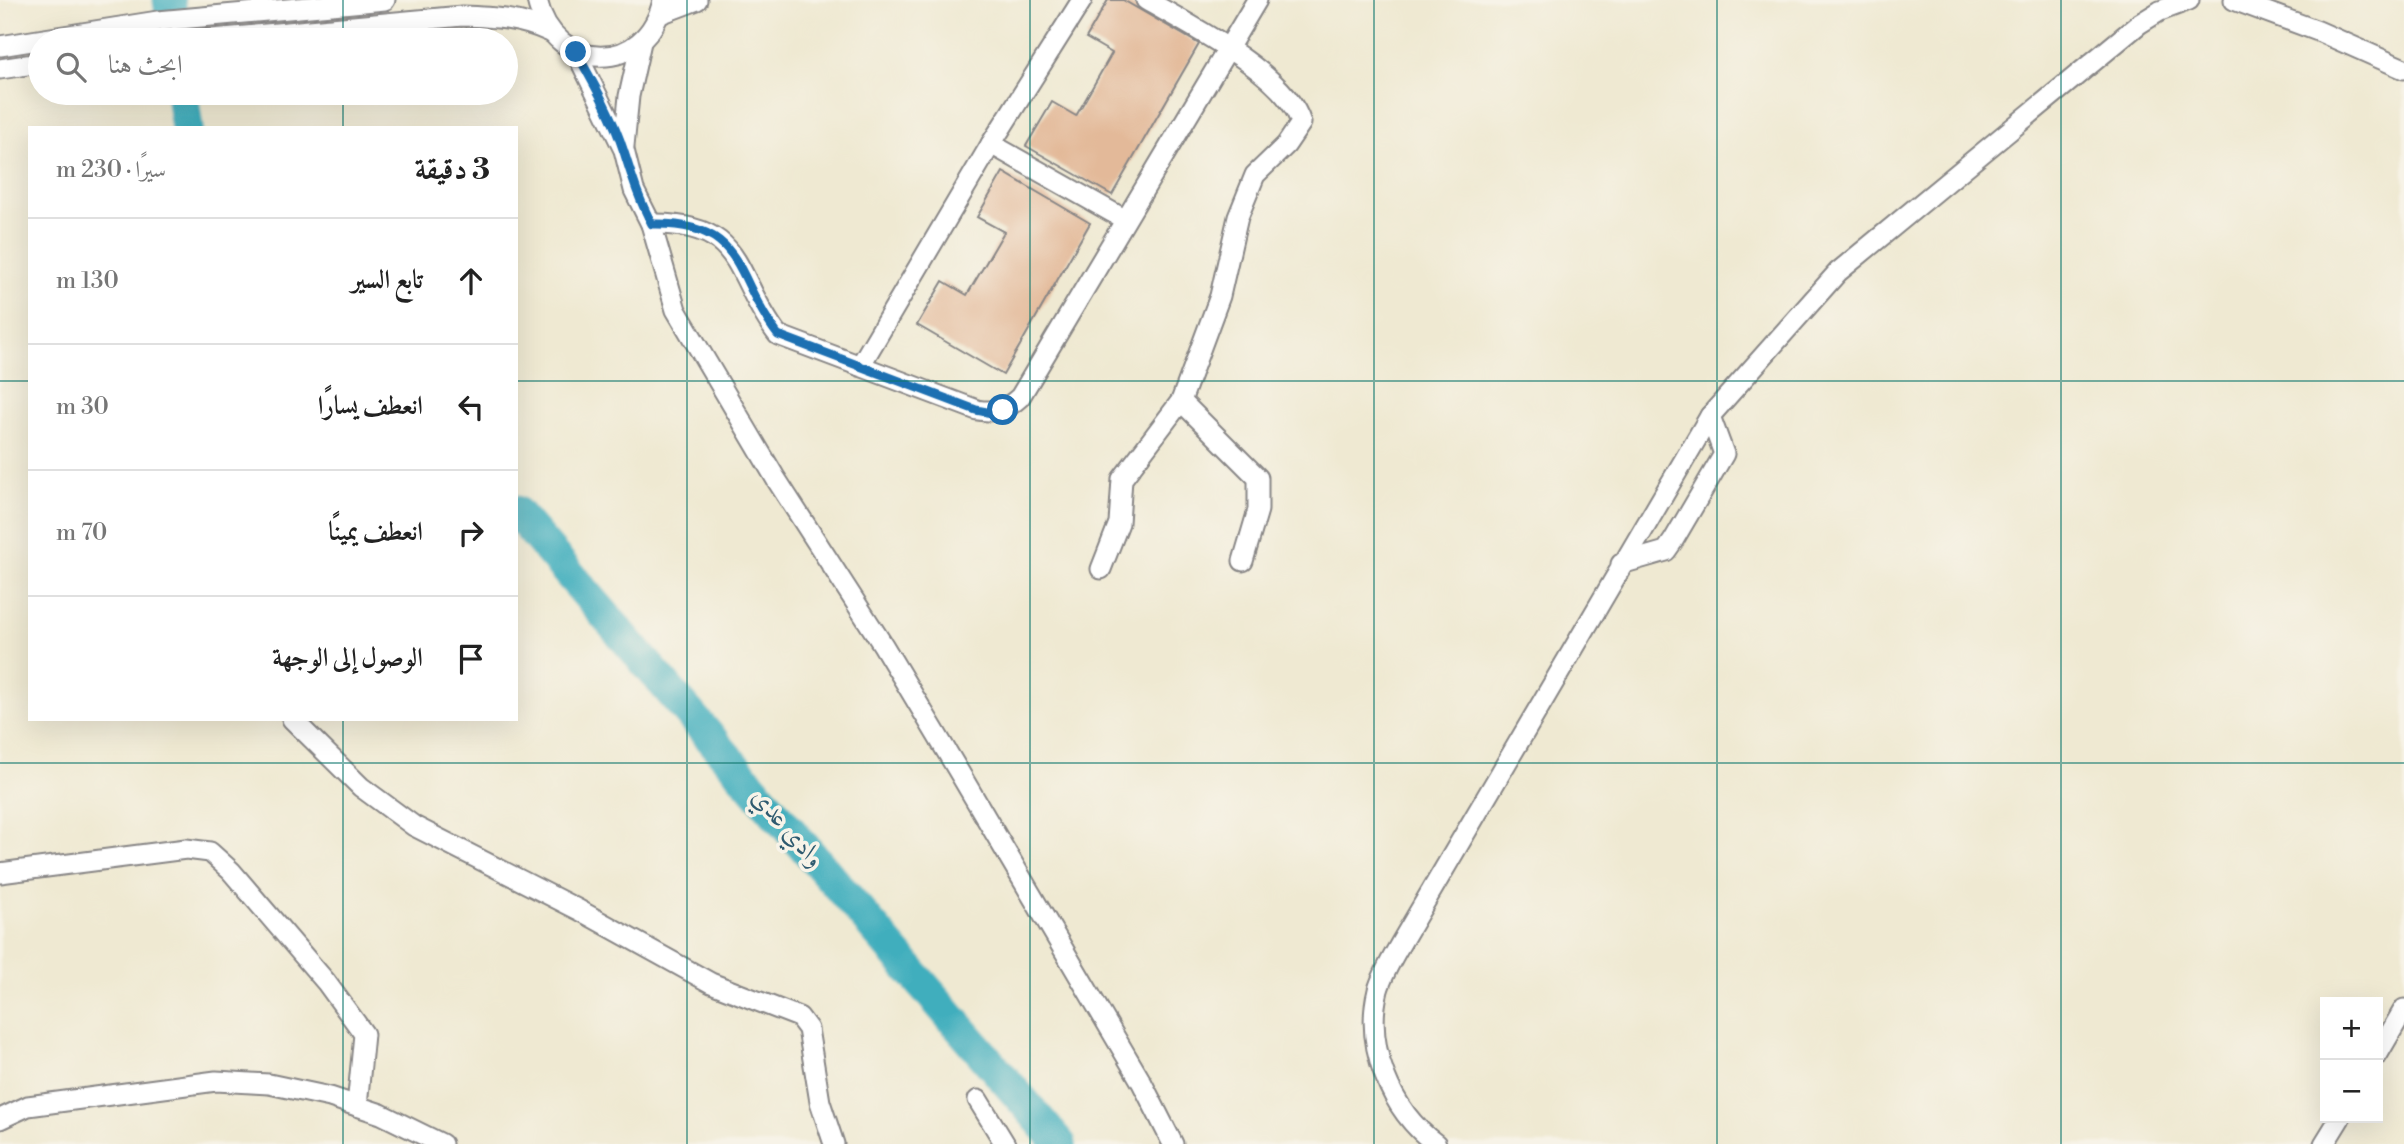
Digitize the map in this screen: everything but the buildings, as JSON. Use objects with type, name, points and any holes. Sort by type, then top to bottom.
[{"type":"street","points":[[118,28],[170,20],[385,0]]},
{"type":"street","points":[[537,0],[550,32]]},
{"type":"street","points":[[624,150],[629,96],[641,42],[662,7],[697,0]]},
{"type":"street","points":[[860,366],[991,144],[1082,0]]},
{"type":"street","points":[[1101,569],[1119,523],[1122,480],[1181,401],[1220,296],[1238,217],[1255,174],[1286,145],[1301,123],[1297,108],[1275,86],[1227,48],[1146,0]]},
{"type":"street","points":[[652,224],[678,223],[717,238],[737,257],[761,313],[778,335],[976,410],[992,413],[1003,410],[1020,397],[1257,0]]},
{"type":"street","points":[[1436,1144],[1421,1133],[1406,1113],[1384,1073],[1375,1032],[1378,990],[1408,930],[1710,416],[1847,264],[2139,24],[2161,10],[2189,0]]},
{"type":"street","points":[[2234,0],[2318,31],[2404,69]]},
{"type":"street","points":[[333,28],[432,19],[500,18],[532,23],[550,32],[576,52],[624,150],[634,190],[652,224],[676,310],[711,372],[959,772],[1143,1083],[1173,1144]]},
{"type":"street","points":[[0,46],[28,42]]},
{"type":"street","points":[[576,52],[611,56],[641,42]]},
{"type":"street","points":[[0,69],[28,64]]},
{"type":"street","points":[[991,144],[1124,219]]},
{"type":"street","points":[[1181,401],[1258,478],[1258,510],[1243,561]]},
{"type":"street","points":[[1621,564],[1666,551],[1673,541],[1724,454],[1710,416]]},
{"type":"street","points":[[294,721],[361,787],[414,826],[579,909],[711,983],[799,1017],[808,1029],[820,1102],[834,1144]]},
{"type":"street","points":[[0,873],[186,849],[210,852],[231,871],[326,982],[364,1034],[357,1106]]},
{"type":"street","points":[[2383,1045],[2404,1009]]},
{"type":"street","points":[[0,1119],[28,1106],[216,1081],[269,1084],[357,1106],[442,1144]]},
{"type":"street","points":[[978,1100],[1004,1144]]},
{"type":"street","points":[[2324,1144],[2337,1123]]},
{"type":"waterway","name":"وادي عدي","points":[[169,0],[173,28]]},
{"type":"waterway","name":"وادي عدي","points":[[184,105],[187,126]]},
{"type":"waterway","name":"وادي عدي","points":[[518,514],[1060,1144]]},
{"type":"route","points":[[576,52],[603,102],[624,150],[634,190],[652,224],[678,223],[692,226],[717,238],[737,257],[761,313],[778,335],[976,410],[992,413],[1003,410]]}]
